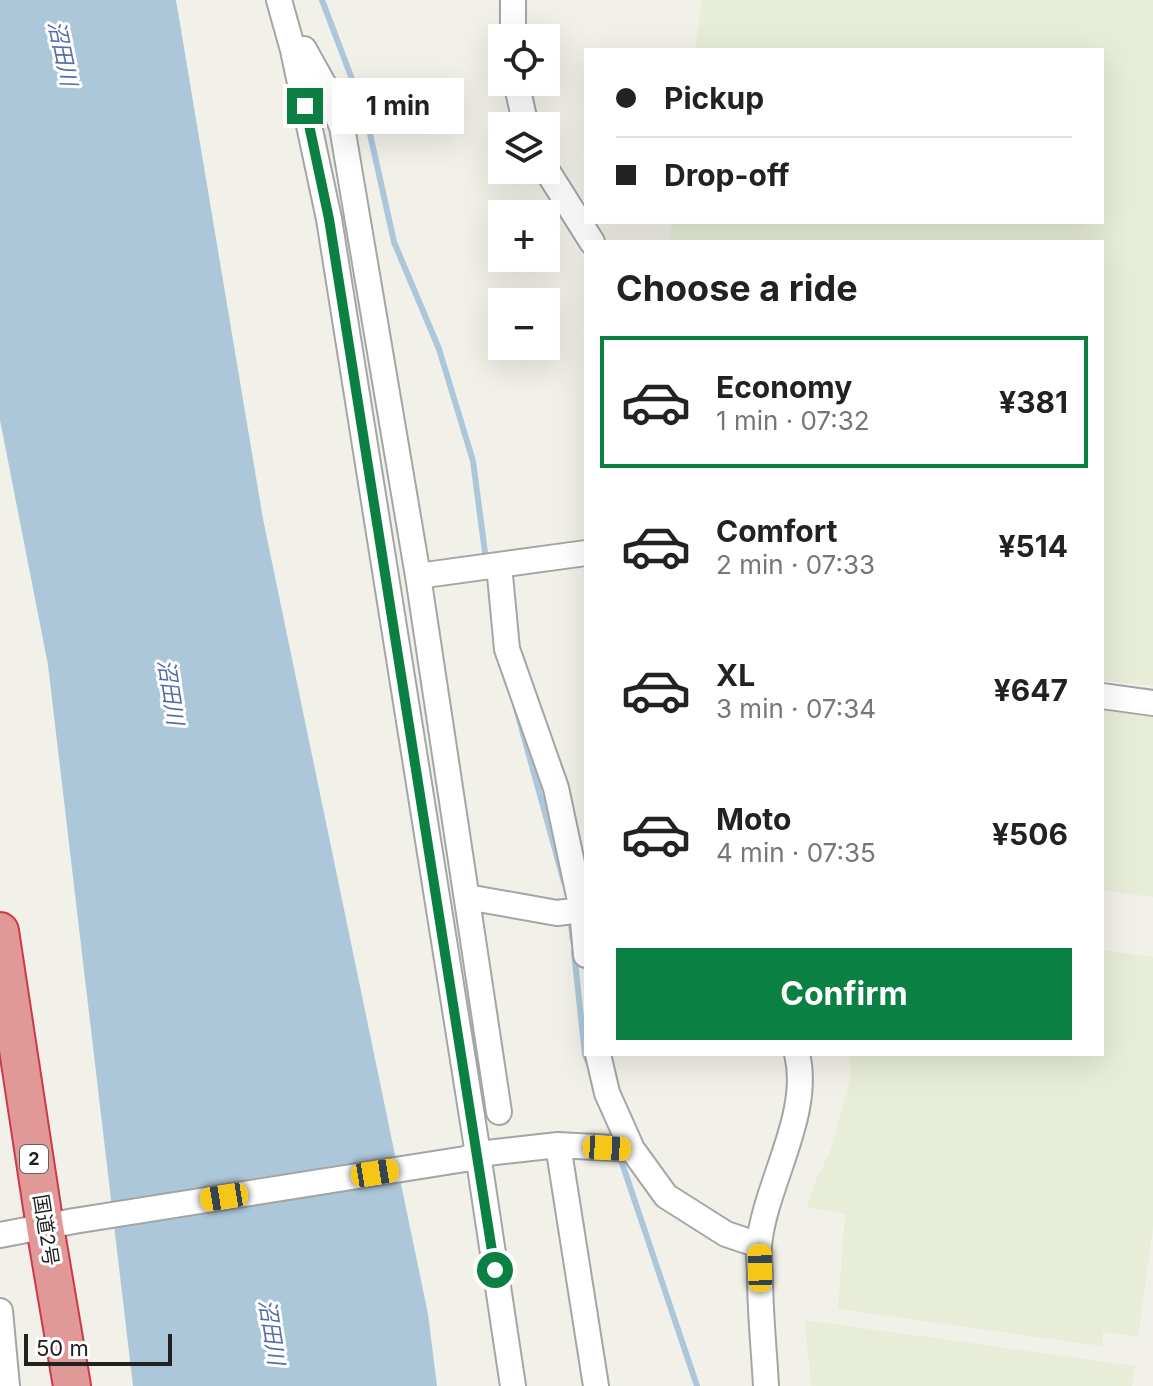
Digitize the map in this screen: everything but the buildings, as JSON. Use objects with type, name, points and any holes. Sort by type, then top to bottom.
[{"type":"highway","name":"国道2号","points":[[0,931],[59,1224],[72,1386]]},
{"type":"street","points":[[279,0],[293,50],[329,219],[472,1156],[513,1386]]},
{"type":"street","points":[[513,0],[513,24]]},
{"type":"street","points":[[304,49],[329,94],[342,127],[418,576],[499,1112]]},
{"type":"street","points":[[555,184],[591,240]]},
{"type":"street","points":[[418,576],[584,553]]},
{"type":"street","points":[[499,565],[507,649],[556,788],[584,932]]},
{"type":"street","points":[[1104,696],[1153,703]]},
{"type":"street","points":[[467,897],[557,913],[582,910]]},
{"type":"street","points":[[598,1056],[607,1093],[632,1149],[666,1196],[726,1234],[759,1245]]},
{"type":"street","points":[[766,1386],[759,1245],[798,1100],[797,1056]]},
{"type":"street","points":[[558,1145],[596,1386]]},
{"type":"street","points":[[0,1235],[472,1156],[558,1145],[632,1149]]},
{"type":"street","points":[[0,1311],[7,1386]]},
{"type":"green space","points":[[702,0],[1153,0],[1153,686],[1104,680],[1104,240],[670,240],[672,224],[1104,224],[1104,48],[695,48]]},
{"type":"green space","points":[[1104,707],[1153,713],[1153,897],[1104,890]]},
{"type":"green space","points":[[1104,950],[1153,957],[1153,1227],[1138,1337],[1103,1332],[1102,1346],[838,1309],[845,1214],[807,1207],[830,1152],[851,1076],[848,1056],[1104,1056]]},
{"type":"green space","points":[[805,1320],[1135,1366],[1132,1386],[811,1386]]},
{"type":"water","name":"沼田川","points":[[0,0],[176,0],[263,519],[428,1314],[437,1386],[133,1386],[48,665],[0,420]]},
{"type":"waterway","points":[[322,0],[366,116],[394,242],[439,349],[473,461],[486,560]]},
{"type":"waterway","points":[[516,708],[564,882]]},
{"type":"waterway","points":[[570,917],[573,941]]},
{"type":"waterway","points":[[574,952],[584,1046]]},
{"type":"waterway","points":[[585,1056],[589,1064]]},
{"type":"waterway","points":[[619,1154],[697,1386]]},
{"type":"route","points":[[305,106],[329,219],[495,1270]]}]
